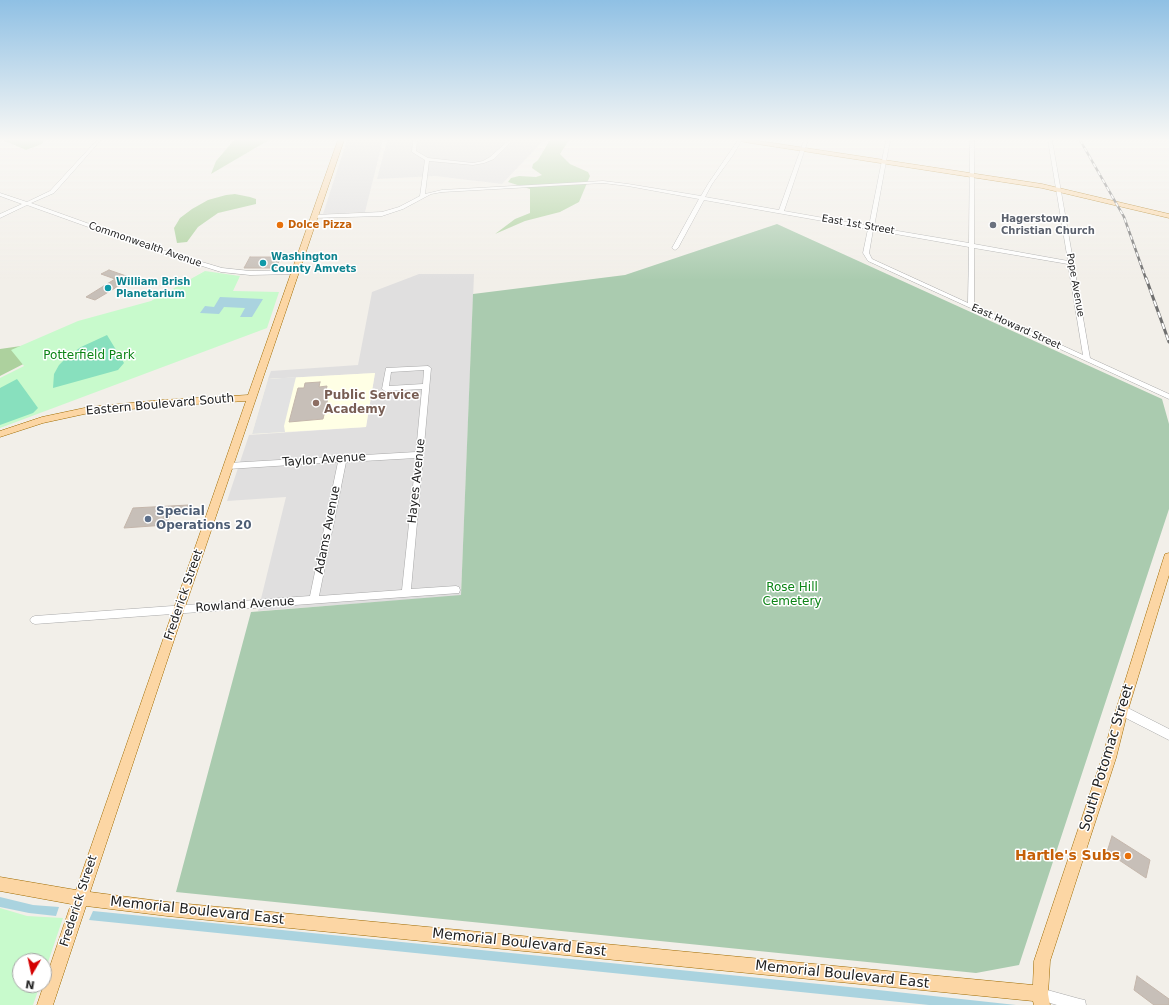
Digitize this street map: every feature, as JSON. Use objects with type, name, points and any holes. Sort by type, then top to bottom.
[{"type":"main road","name":"Frederick Street","points":[[44,1005],[178,610],[325,187]]},
{"type":"main road","points":[[1058,187],[1169,212]]},
{"type":"main road","points":[[1058,187],[1169,216]]},
{"type":"main road","name":"Eastern Boulevard South","points":[[0,434],[42,420],[89,410],[155,403],[251,398]]},
{"type":"main road","name":"South Potomac Street","points":[[1041,999],[1042,962],[1109,758],[1122,710],[1169,557]]},
{"type":"main road","name":"Memorial Boulevard East","points":[[0,884],[80,898],[167,909],[1041,999]]},
{"type":"street","points":[[0,216],[52,192],[57,187]]},
{"type":"street","points":[[422,197],[423,187]]},
{"type":"street","name":"East 1st Street","points":[[314,218],[382,214],[401,208],[422,197],[442,191],[512,187]]},
{"type":"street","name":"East 1st Street","points":[[639,187],[1071,263]]},
{"type":"street","points":[[675,248],[708,187]]},
{"type":"street","points":[[781,212],[790,187]]},
{"type":"street","points":[[871,228],[879,187]]},
{"type":"street","points":[[971,307],[972,187]]},
{"type":"street","name":"Pope Avenue","points":[[1058,187],[1087,359]]},
{"type":"street","name":"Commonwealth Avenue","points":[[0,194],[205,266],[221,270],[250,273],[295,272]]},
{"type":"street","name":"East Howard Street","points":[[871,228],[866,253],[872,262],[1169,397]]},
{"type":"street","name":"Hayes Avenue","points":[[406,593],[428,368],[388,370],[385,389],[426,386]]},
{"type":"street","name":"Taylor Avenue","points":[[228,466],[420,455]]},
{"type":"street","name":"Adams Avenue","points":[[314,600],[343,459]]},
{"type":"street","name":"Rowland Avenue","points":[[35,620],[456,590]]},
{"type":"street","points":[[1122,710],[1169,735]]},
{"type":"street","points":[[1041,999],[1080,1005]]},
{"type":"shaded area","points":[[332,187],[371,187],[365,212],[323,214]]},
{"type":"shaded area","points":[[419,274],[474,274],[461,596],[258,611],[286,497],[227,501],[249,435],[366,427],[375,373],[268,379],[271,371],[358,365],[372,292]]},
{"type":"shaded area","name":"Public Service Academy","points":[[375,373],[366,427],[252,434],[268,379]]},
{"type":"shaded area","points":[[296,377],[284,426],[285,432],[252,434],[268,379]]},
{"type":"green space","points":[[523,187],[585,187],[579,202],[560,212],[525,221],[495,234],[515,219],[530,213],[530,189]]},
{"type":"green space","points":[[235,194],[256,199],[256,204],[218,213],[198,227],[187,242],[177,243],[174,228],[180,218],[208,200]]},
{"type":"green space","name":"Rose Hill Cemetery","points":[[777,224],[1162,399],[1169,424],[1169,509],[1019,965],[976,973],[176,892],[251,612],[461,595],[473,294],[625,275]]},
{"type":"green space","name":"Potterfield Park","points":[[205,271],[240,276],[233,291],[279,292],[267,328],[0,428],[0,378],[24,366],[11,350],[78,321],[151,301]]},
{"type":"green space","points":[[107,335],[124,363],[118,370],[53,388],[54,374],[59,365],[68,356],[81,347]]},
{"type":"green space","points":[[56,341],[41,355],[0,376],[0,349]]},
{"type":"green space","points":[[17,379],[38,408],[33,413],[0,425],[0,388]]},
{"type":"green space","points":[[0,908],[27,916],[63,918],[51,953],[12,953],[12,993],[37,993],[33,1005],[0,1005]]},
{"type":"water","points":[[220,297],[263,299],[252,317],[240,317],[245,308],[224,307],[219,314],[200,313],[205,306],[214,307]]},
{"type":"water","points":[[0,897],[33,905],[59,907],[56,916],[29,913],[0,907]]},
{"type":"water","points":[[93,911],[1016,1005],[929,1005],[89,920]]},
{"type":"building","name":"Washington County Amvets","points":[[250,257],[281,257],[276,268],[244,268]]},
{"type":"building","name":"William Brish Planetarium","points":[[109,270],[132,278],[95,300],[86,297],[115,279],[101,274]]},
{"type":"building","points":[[320,382],[319,387],[327,386],[326,391],[327,394],[329,394],[323,419],[289,422],[298,388],[304,388],[305,383]]},
{"type":"building","name":"Special Operations 20","points":[[189,505],[186,513],[171,514],[166,525],[124,528],[133,508]]},
{"type":"building","name":"Hartle's Subs","points":[[1112,836],[1150,860],[1146,878],[1107,852]]},
{"type":"building","points":[[1137,976],[1169,999],[1169,1005],[1154,1005],[1134,990]]},
{"type":"railway","points":[[1107,187],[1124,217],[1146,279]]},
{"type":"railway","points":[[1146,278],[1169,342]]},
{"type":"place","name":"Dolce Pizza","points":[[280,225]]},
{"type":"place","name":"Hagerstown Christian Church","points":[[993,225]]},
{"type":"place","name":"Washington County Amvets","points":[[263,263]]},
{"type":"place","name":"William Brish Planetarium","points":[[108,288]]},
{"type":"place","name":"Public Service Academy","points":[[316,403]]},
{"type":"place","name":"Special Operations 20","points":[[148,519]]},
{"type":"place","name":"Hartle's Subs","points":[[1128,856]]}]
